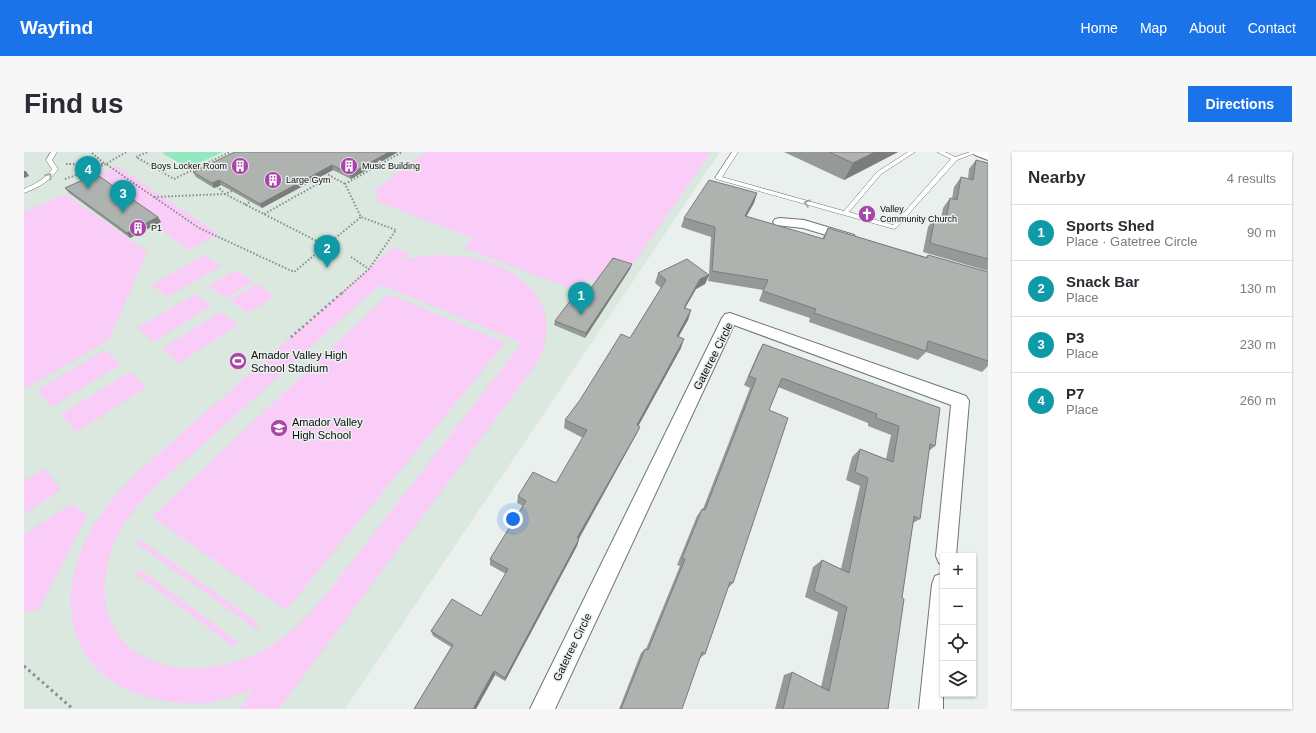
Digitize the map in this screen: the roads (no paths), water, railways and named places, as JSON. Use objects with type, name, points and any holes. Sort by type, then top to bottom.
[{"type":"main road","points":[[980,152],[988,156]]},
{"type":"street","points":[[780,222],[804,224],[859,241]]},
{"type":"street","name":"Gatetree Circle","points":[[542,709],[730,318],[960,401],[946,553]]},
{"type":"street","points":[[932,709],[943,589]]},
{"type":"lane","points":[[24,191],[41,184],[51,176],[54,169],[49,160],[54,152]]},
{"type":"lane","points":[[735,152],[718,178],[894,227],[955,159],[975,152]]},
{"type":"lane","points":[[844,213],[879,173],[912,152]]},
{"type":"lane","points":[[940,152],[955,159]]},
{"type":"place","name":"Boys Locker Room","points":[[240,166]]},
{"type":"place","name":"Music Building","points":[[349,166]]},
{"type":"place","name":"Large Gym","points":[[273,180]]},
{"type":"place","name":"P7","points":[[88,189]]},
{"type":"place","name":"P3","points":[[123,213]]},
{"type":"place","name":"Valley Community Church","points":[[867,214]]},
{"type":"place","name":"P1","points":[[138,228]]},
{"type":"place","name":"Snack Bar","points":[[327,268]]},
{"type":"place","name":"Sports Shed","points":[[581,315]]},
{"type":"place","name":"Amador Valley High School Stadium","points":[[238,361]]},
{"type":"place","name":"Amador Valley High School","points":[[279,428]]}]
